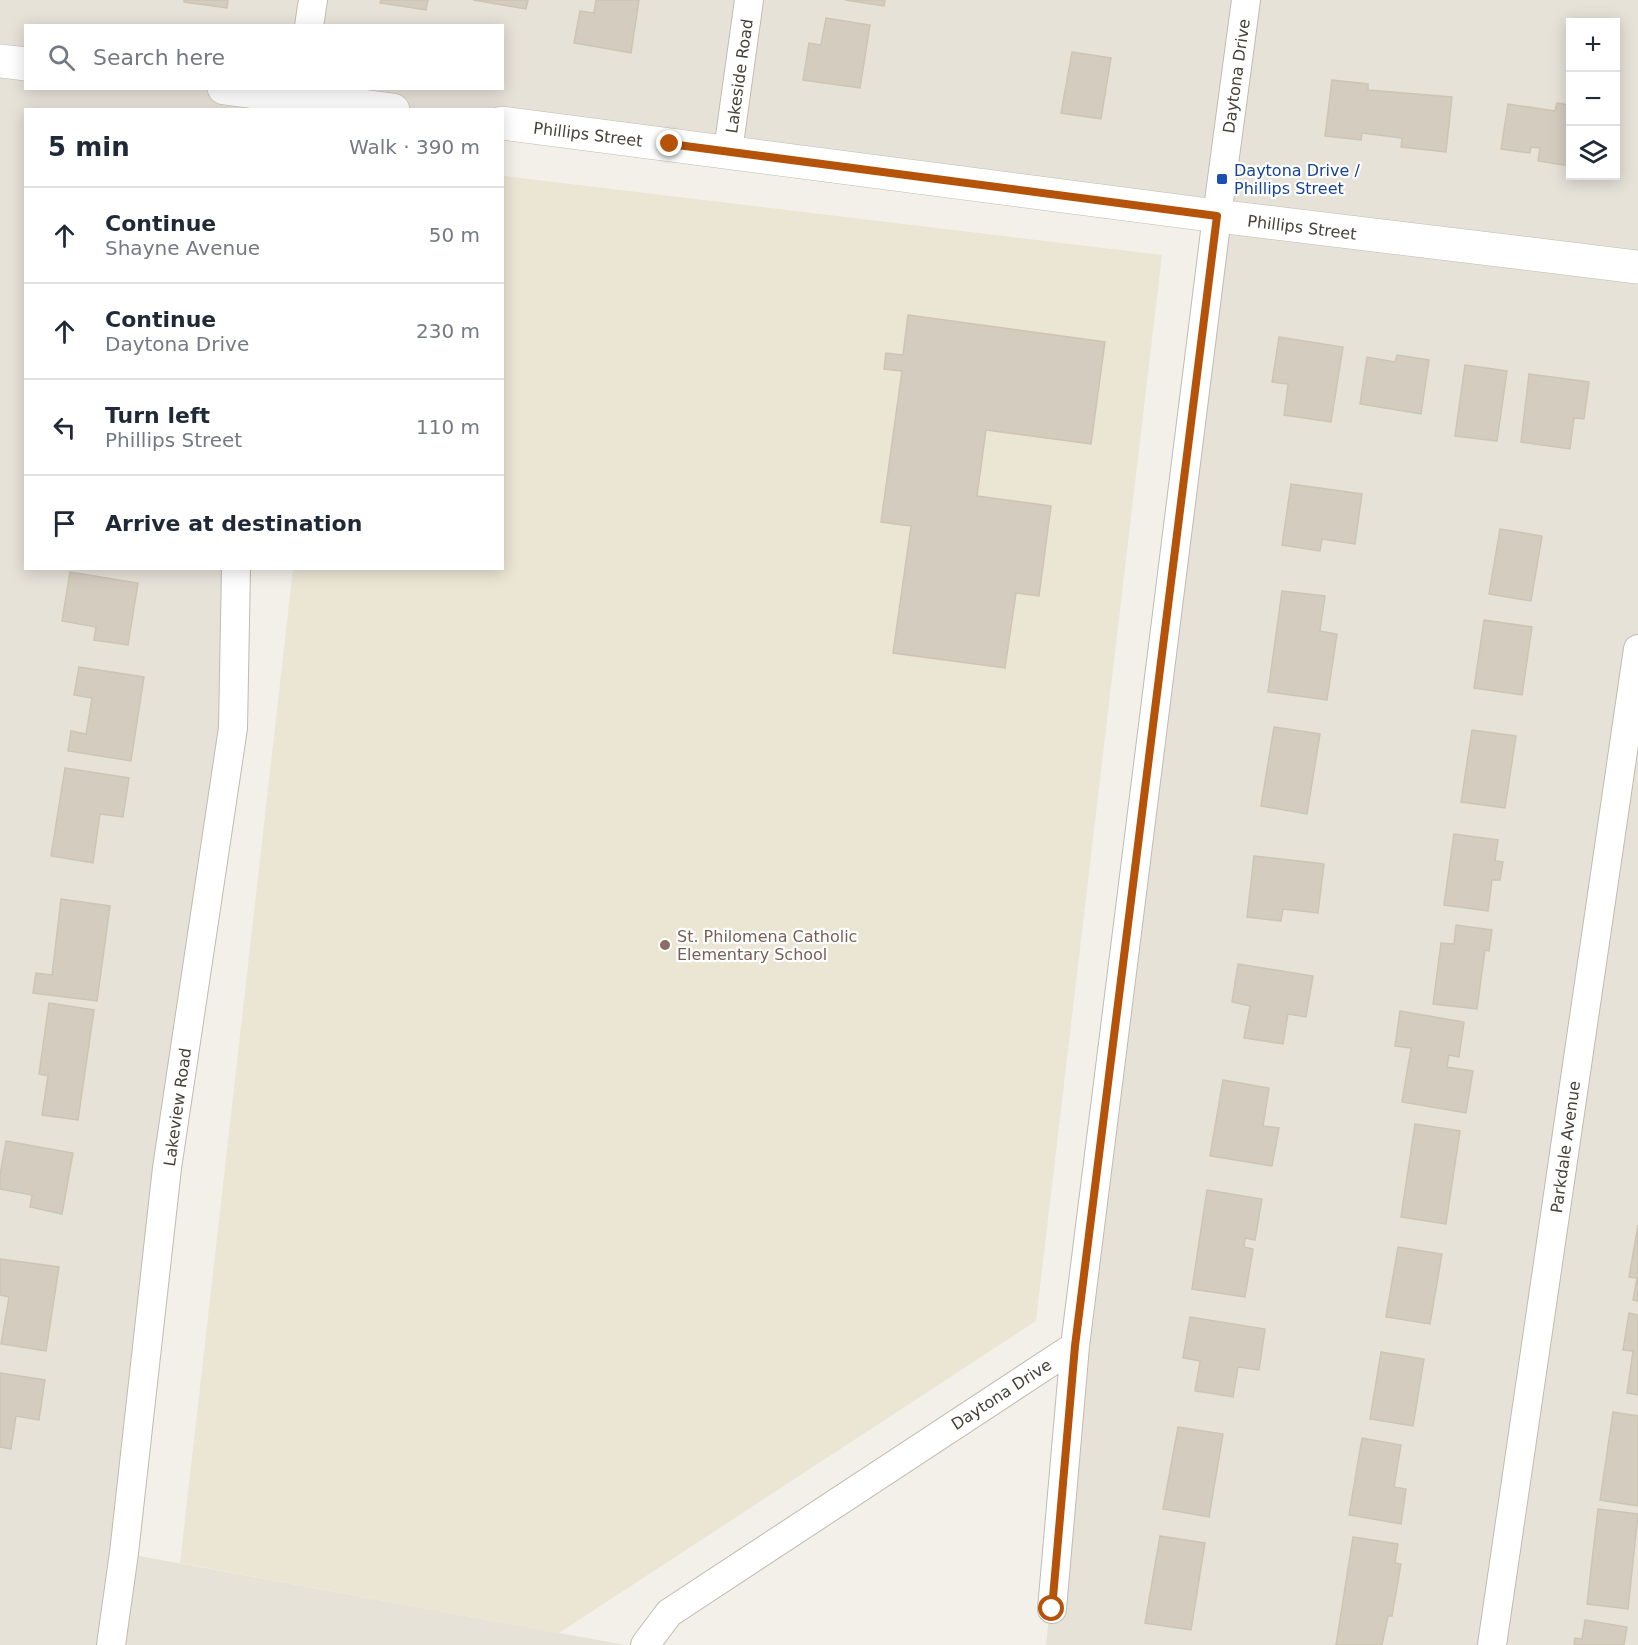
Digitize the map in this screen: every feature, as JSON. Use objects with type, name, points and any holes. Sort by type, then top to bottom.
[{"type":"street","points":[[309,24],[313,0]]},
{"type":"street","name":"Lakeside Road","points":[[728,152],[749,0]]},
{"type":"street","name":"Daytona Drive","points":[[645,1645],[669,1613],[1075,1346],[1246,0]]},
{"type":"street","points":[[0,61],[24,64]]},
{"type":"street","points":[[239,90],[377,108]]},
{"type":"street","name":"Phillips Street","points":[[504,123],[1217,216],[1638,267]]},
{"type":"street","name":"Lakeview Road","points":[[111,1645],[124,1553],[167,1168],[233,728],[236,570]]},
{"type":"street","name":"Parkdale Avenue","points":[[1492,1645],[1638,649]]},
{"type":"street","points":[[1052,1609],[1075,1346]]},
{"type":"shaded area","points":[[0,0],[1638,0],[1638,1645],[1046,1645],[1082,1297],[1229,218],[504,110],[504,108],[24,108],[24,570],[242,570],[123,1553],[625,1645],[0,1645]]},
{"type":"shaded area","name":"St. Philomena Catholic Elementary School","points":[[504,176],[1162,255],[1036,1321],[559,1633],[180,1563],[293,570],[504,570]]},
{"type":"building","points":[[184,0],[228,0],[227,8],[184,2]]},
{"type":"building","points":[[381,0],[428,0],[426,10],[380,3]]},
{"type":"building","points":[[473,0],[528,0],[526,9]]},
{"type":"building","points":[[596,0],[639,0],[631,53],[574,43],[580,11],[594,13]]},
{"type":"building","points":[[845,0],[885,0],[884,6]]},
{"type":"building","points":[[826,18],[870,25],[860,88],[803,80],[809,43],[821,45]]},
{"type":"building","points":[[1072,52],[1111,58],[1101,119],[1061,113]]},
{"type":"building","points":[[1332,80],[1368,84],[1368,90],[1452,97],[1446,152],[1401,147],[1402,138],[1362,133],[1361,140],[1325,136]]},
{"type":"building","points":[[1557,103],[1566,104],[1566,166],[1538,161],[1540,148],[1531,147],[1530,153],[1501,149],[1508,104],[1555,111]]},
{"type":"building","points":[[908,315],[1105,342],[1091,444],[986,430],[977,496],[1051,506],[1039,596],[1016,593],[1005,668],[893,653],[911,526],[881,522],[902,371],[884,369],[886,353],[903,355]]},
{"type":"building","points":[[1279,337],[1343,347],[1331,422],[1284,415],[1288,384],[1272,382]]},
{"type":"building","points":[[1397,355],[1429,360],[1421,414],[1360,404],[1367,357],[1395,362]]},
{"type":"building","points":[[1465,365],[1507,371],[1497,441],[1455,436]]},
{"type":"building","points":[[1529,374],[1589,382],[1584,419],[1574,418],[1570,449],[1521,442]]},
{"type":"building","points":[[1291,484],[1362,494],[1355,544],[1322,539],[1320,551],[1282,545]]},
{"type":"building","points":[[1500,529],[1542,536],[1531,601],[1489,594]]},
{"type":"building","points":[[70,572],[138,583],[128,645],[94,640],[96,627],[62,621]]},
{"type":"building","points":[[1282,591],[1325,596],[1320,631],[1337,634],[1327,700],[1268,692]]},
{"type":"building","points":[[1484,620],[1532,627],[1522,695],[1474,688]]},
{"type":"building","points":[[79,667],[144,677],[131,761],[68,751],[71,731],[86,734],[92,698],[74,695]]},
{"type":"building","points":[[1274,727],[1320,734],[1307,814],[1261,806]]},
{"type":"building","points":[[1472,730],[1516,736],[1505,808],[1461,802]]},
{"type":"building","points":[[65,768],[129,778],[123,817],[100,814],[93,863],[51,856]]},
{"type":"building","points":[[1454,834],[1498,840],[1495,861],[1503,862],[1500,880],[1492,880],[1488,911],[1444,905]]},
{"type":"building","points":[[1254,856],[1324,864],[1318,913],[1283,909],[1281,921],[1247,917]]},
{"type":"building","points":[[61,899],[110,906],[97,1001],[33,993],[36,973],[52,975]]},
{"type":"building","points":[[1456,925],[1492,930],[1489,951],[1485,950],[1477,1009],[1433,1004],[1441,943],[1454,944]]},
{"type":"building","points":[[1238,964],[1313,976],[1306,1017],[1288,1014],[1283,1044],[1244,1038],[1250,1006],[1232,1002]]},
{"type":"building","points":[[49,1003],[94,1010],[78,1120],[42,1115],[48,1076],[39,1074]]},
{"type":"building","points":[[1400,1011],[1464,1022],[1459,1057],[1449,1055],[1447,1067],[1473,1071],[1466,1113],[1402,1102],[1411,1048],[1395,1046]]},
{"type":"building","points":[[1223,1080],[1269,1088],[1263,1126],[1279,1128],[1272,1166],[1210,1156]]},
{"type":"building","points":[[1415,1124],[1460,1131],[1446,1224],[1401,1217]]},
{"type":"building","points":[[6,1141],[73,1153],[62,1214],[30,1207],[32,1195],[0,1189]]},
{"type":"building","points":[[1207,1190],[1262,1199],[1255,1240],[1245,1238],[1244,1247],[1253,1249],[1245,1297],[1192,1289]]},
{"type":"building","points":[[1638,1225],[1638,1301],[1633,1300],[1637,1278],[1629,1277]]},
{"type":"building","points":[[1398,1247],[1442,1254],[1430,1324],[1386,1317]]},
{"type":"building","points":[[0,1259],[59,1267],[46,1351],[1,1344],[9,1297],[0,1295]]},
{"type":"building","points":[[1629,1313],[1638,1315],[1638,1395],[1627,1393],[1633,1351],[1623,1350]]},
{"type":"building","points":[[1190,1317],[1265,1329],[1259,1370],[1238,1367],[1233,1397],[1195,1391],[1200,1361],[1183,1358]]},
{"type":"building","points":[[1381,1352],[1424,1359],[1413,1426],[1370,1419]]},
{"type":"building","points":[[0,1373],[45,1380],[39,1420],[16,1416],[11,1449],[0,1447]]},
{"type":"building","points":[[1613,1412],[1638,1416],[1638,1506],[1600,1500]]},
{"type":"building","points":[[1178,1427],[1223,1434],[1209,1517],[1163,1509]]},
{"type":"building","points":[[1362,1438],[1401,1445],[1394,1487],[1406,1489],[1401,1524],[1349,1515]]},
{"type":"building","points":[[1598,1509],[1638,1514],[1628,1609],[1587,1604]]},
{"type":"building","points":[[1160,1536],[1205,1543],[1191,1630],[1145,1623]]},
{"type":"building","points":[[1353,1537],[1398,1544],[1395,1563],[1401,1564],[1392,1616],[1388,1616],[1382,1645],[1336,1645]]},
{"type":"building","points":[[1585,1620],[1627,1627],[1624,1645],[1574,1645],[1575,1638],[1582,1639]]},
{"type":"place","name":"Daytona Drive / Phillips Street","points":[[1222,179]]},
{"type":"place","name":"St. Philomena Catholic Elementary School","points":[[665,945]]},
{"type":"route","points":[[670,144],[1217,216],[1075,1346],[1052,1609]]}]
